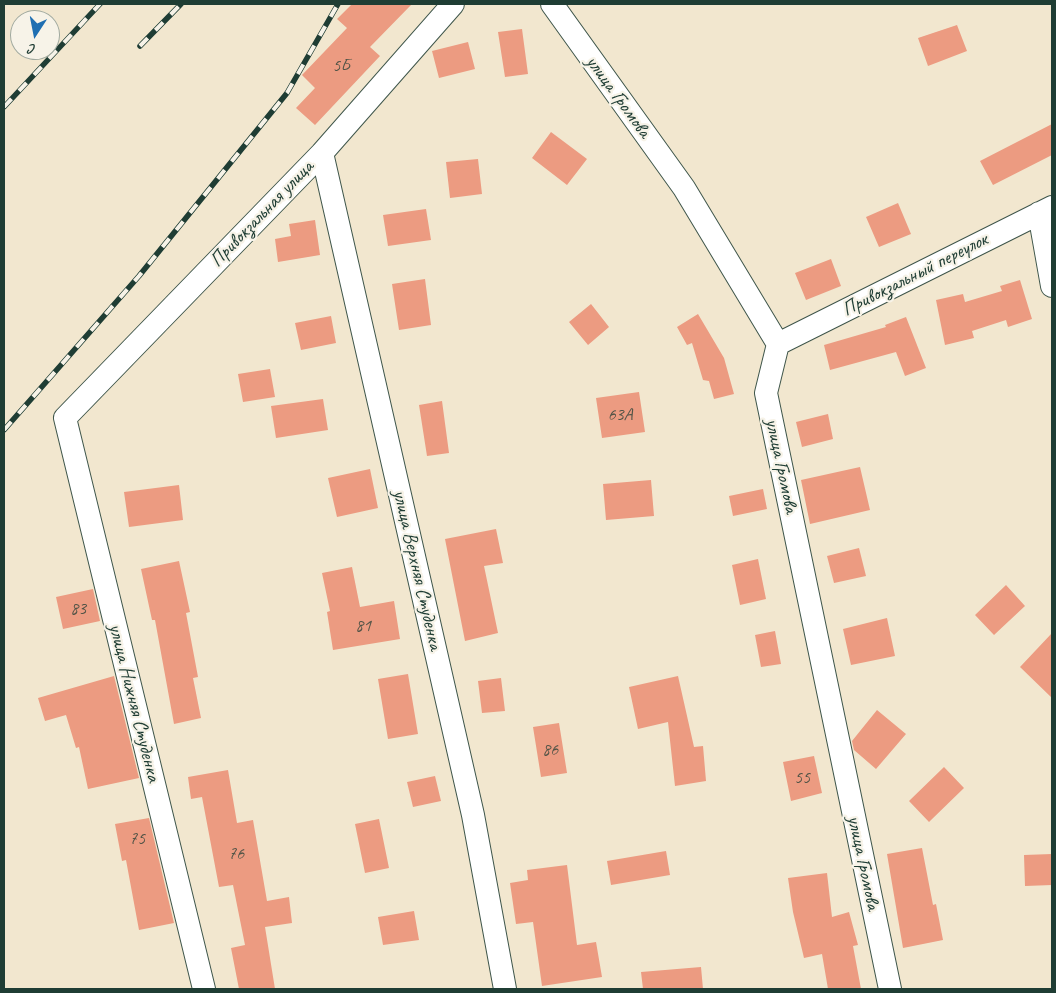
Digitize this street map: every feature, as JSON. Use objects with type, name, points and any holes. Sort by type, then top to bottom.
[{"type":"street","name":"Привокзальная улица","points":[[65,418],[322,153],[453,4]]},
{"type":"street","name":"улица Громова","points":[[552,4],[684,188],[778,344],[766,393],[890,989]]},
{"type":"street","name":"улица Верхняя Cтуденка","points":[[322,153],[473,816],[505,989]]},
{"type":"street","name":"Привокзальный переулок","points":[[778,344],[1046,210]]},
{"type":"street","points":[[1046,210],[1052,286]]},
{"type":"street","name":"улица Нижняя Cтуденкa","points":[[65,418],[204,989]]},
{"type":"building","points":[[352,4],[412,4],[370,47],[380,56],[315,125],[296,108],[315,88],[302,75],[347,28],[337,19]]},
{"type":"building","points":[[957,25],[967,51],[928,66],[918,38]]},
{"type":"building","points":[[522,29],[528,74],[505,77],[498,32]]},
{"type":"building","points":[[468,42],[475,69],[439,78],[432,51]]},
{"type":"building","points":[[1052,124],[1052,155],[993,185],[980,161]]},
{"type":"building","points":[[551,132],[587,159],[567,185],[532,158]]},
{"type":"building","points":[[478,159],[482,194],[450,198],[446,162]]},
{"type":"building","points":[[898,203],[911,234],[879,247],[866,217]]},
{"type":"building","points":[[426,209],[431,240],[388,246],[383,215]]},
{"type":"building","points":[[315,220],[320,255],[278,262],[275,239],[291,236],[289,224]]},
{"type":"building","points":[[831,259],[841,286],[806,300],[795,273]]},
{"type":"building","points":[[425,279],[431,325],[399,330],[392,284]]},
{"type":"building","points":[[1020,280],[1032,319],[1008,327],[1006,320],[972,331],[974,338],[945,345],[936,300],[963,294],[965,302],[1002,291],[1000,286]]},
{"type":"building","points":[[591,304],[609,327],[588,345],[569,322]]},
{"type":"building","points":[[698,314],[724,358],[734,394],[714,399],[709,381],[703,380],[692,343],[687,345],[677,327]]},
{"type":"building","points":[[331,316],[336,343],[301,350],[295,323]]},
{"type":"building","points":[[906,317],[926,368],[905,376],[896,352],[830,370],[824,345],[886,327],[885,325]]},
{"type":"building","points":[[270,369],[275,397],[243,402],[238,374]]},
{"type":"building","points":[[639,392],[645,432],[602,438],[596,398]]},
{"type":"building","points":[[323,399],[328,430],[276,438],[271,406]]},
{"type":"building","points":[[442,401],[449,453],[427,456],[419,405]]},
{"type":"building","points":[[828,414],[833,439],[802,447],[796,422]]},
{"type":"building","points":[[860,467],[870,510],[810,524],[801,480]]},
{"type":"building","points":[[370,469],[378,508],[337,517],[328,478]]},
{"type":"building","points":[[651,480],[654,516],[606,520],[603,484]]},
{"type":"building","points":[[179,485],[183,520],[129,527],[124,492]]},
{"type":"building","points":[[763,489],[767,509],[733,516],[729,496]]},
{"type":"building","points":[[496,529],[503,563],[484,566],[498,633],[465,641],[445,539]]},
{"type":"building","points":[[859,548],[866,576],[834,583],[827,556]]},
{"type":"building","points":[[758,559],[766,599],[740,605],[732,565]]},
{"type":"building","points":[[179,561],[190,612],[186,613],[198,677],[193,678],[201,718],[174,724],[155,620],[152,620],[141,569]]},
{"type":"building","points":[[352,567],[360,607],[394,601],[400,639],[333,650],[327,612],[330,611],[322,573]]},
{"type":"building","points":[[1006,585],[1025,606],[994,635],[975,615]]},
{"type":"building","points":[[93,589],[100,621],[63,629],[56,597]]},
{"type":"building","points":[[887,618],[895,656],[851,665],[843,629]]},
{"type":"building","points":[[775,631],[781,664],[761,667],[755,635]]},
{"type":"building","points":[[1052,633],[1052,698],[1020,667]]},
{"type":"building","points":[[408,674],[418,734],[388,739],[378,679]]},
{"type":"building","points":[[114,676],[139,778],[88,789],[79,747],[76,748],[66,715],[45,721],[38,698]]},
{"type":"building","points":[[678,676],[694,747],[703,746],[706,781],[675,786],[668,722],[638,729],[629,687]]},
{"type":"building","points":[[501,678],[505,711],[482,713],[478,681]]},
{"type":"building","points":[[877,710],[906,734],[876,769],[854,750],[852,741]]},
{"type":"building","points":[[559,723],[567,773],[541,777],[533,727]]},
{"type":"building","points":[[814,756],[822,793],[791,801],[783,762]]},
{"type":"building","points":[[944,767],[964,788],[929,822],[909,801]]},
{"type":"building","points":[[228,770],[237,823],[253,820],[267,901],[289,897],[292,923],[265,927],[275,989],[239,989],[231,948],[245,945],[233,885],[219,887],[202,797],[191,799],[188,777]]},
{"type":"building","points":[[435,776],[441,801],[413,807],[407,782]]},
{"type":"building","points":[[149,818],[174,923],[139,930],[126,860],[122,861],[115,824]]},
{"type":"building","points":[[379,819],[389,868],[365,873],[355,824]]},
{"type":"building","points":[[922,848],[933,905],[936,904],[943,940],[903,948],[887,854]]},
{"type":"building","points":[[666,851],[670,875],[611,885],[607,861]]},
{"type":"building","points":[[1052,854],[1052,885],[1025,886],[1024,855]]},
{"type":"building","points":[[567,865],[577,945],[596,942],[602,977],[542,986],[533,922],[516,924],[510,883],[528,880],[527,870]]},
{"type":"building","points":[[827,873],[832,917],[849,912],[858,945],[853,946],[861,989],[828,989],[822,954],[804,958],[793,912],[788,878]]},
{"type":"building","points":[[414,911],[419,940],[383,945],[378,917]]},
{"type":"building","points":[[701,967],[703,989],[643,989],[641,972]]},
{"type":"railway","points":[[4,107],[100,4]]},
{"type":"railway","points":[[140,46],[181,4]]},
{"type":"railway","points":[[4,430],[139,276],[287,93],[338,4]]}]
